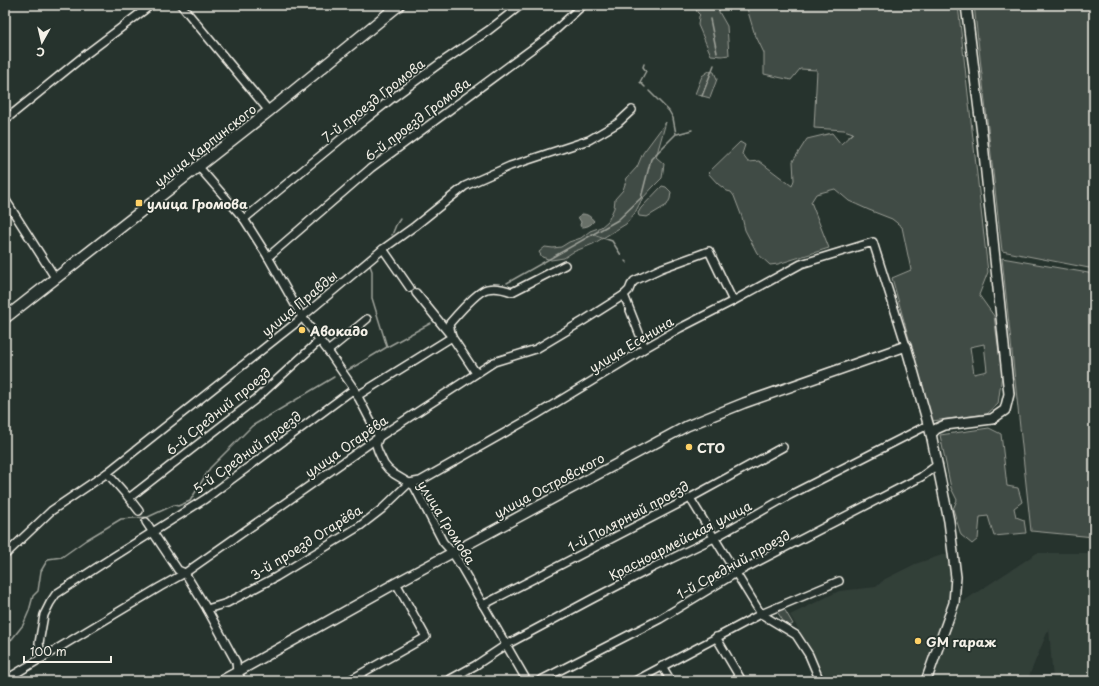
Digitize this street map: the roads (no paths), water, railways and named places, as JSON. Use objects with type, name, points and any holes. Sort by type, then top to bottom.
[{"type":"main road","name":"улица Карпинского","points":[[5,318],[269,111],[399,5]]},
{"type":"street","points":[[5,120],[85,55],[151,5]]},
{"type":"street","points":[[181,5],[269,111]]},
{"type":"street","name":"7-й проезд Громова","points":[[244,219],[390,100],[439,64],[490,30],[520,5]]},
{"type":"street","name":"6-й проезд Громова","points":[[268,257],[371,168],[548,37],[583,5]]},
{"type":"street","points":[[929,429],[936,429],[945,425],[992,420],[1005,410],[1009,394],[982,134],[966,5]]},
{"type":"street","name":"улица Правды","points":[[5,555],[51,511],[107,473],[297,322],[383,249],[415,226],[465,186],[510,166],[589,140],[618,123],[632,110]]},
{"type":"street","name":"улица Громова","points":[[198,166],[244,219],[268,257],[302,317],[328,351],[355,393],[379,437],[376,444],[384,464],[394,474],[414,486],[443,542],[452,552],[527,681]]},
{"type":"street","points":[[5,199],[56,278]]},
{"type":"street","name":"улица Есенина","points":[[409,483],[420,480],[536,414],[680,328],[733,302],[801,264],[873,242],[906,346]]},
{"type":"street","points":[[383,249],[410,288]]},
{"type":"street","name":"улица Огарёва","points":[[5,680],[185,573],[379,437],[476,373],[494,362],[536,349],[624,295],[629,290],[634,280],[662,268],[709,252],[733,302]]},
{"type":"street","points":[[452,337],[449,324],[475,296],[486,289],[503,288],[512,292],[565,265]]},
{"type":"street","points":[[416,294],[452,337],[476,373]]},
{"type":"street","points":[[624,295],[645,348]]},
{"type":"street","points":[[328,351],[367,319]]},
{"type":"street","name":"5-й Средний проезд","points":[[42,658],[39,643],[44,615],[56,594],[205,499],[355,393],[452,337]]},
{"type":"street","name":"6-й Средний проезд","points":[[129,498],[256,398],[319,340]]},
{"type":"street","points":[[906,346],[937,464],[949,521],[956,577],[954,603],[926,681]]},
{"type":"street","name":"улица Островского","points":[[221,681],[452,552],[687,426],[744,403],[906,346]]},
{"type":"street","name":"Красноармейская улица","points":[[447,681],[476,665],[506,645],[654,567],[714,538],[790,495],[929,429]]},
{"type":"street","name":"1-й Полярный проезд","points":[[484,605],[690,498],[783,447]]},
{"type":"street","name":"1-й Средний проезд","points":[[539,681],[660,619],[736,574],[921,477],[937,464]]},
{"type":"street","points":[[107,473],[139,511]]},
{"type":"street","name":"3-й проезд Огарёва","points":[[207,609],[227,603],[276,577],[360,526],[382,509],[409,483]]},
{"type":"street","points":[[690,498],[761,614],[796,635],[809,655],[820,681]]},
{"type":"street","points":[[146,522],[178,570],[185,573],[207,609],[236,662],[237,672],[242,681]]},
{"type":"street","points":[[635,681],[761,614],[839,581]]},
{"type":"street","points":[[348,681],[426,637],[396,583]]},
{"type":"street","points":[[716,637],[742,681]]},
{"type":"street","points":[[662,666],[671,681]]},
{"type":"waterway","points":[[710,19],[717,53]]},
{"type":"waterway","points":[[644,64],[643,67],[646,71],[640,82],[645,87]]},
{"type":"waterway","points":[[702,96],[714,65]]},
{"type":"waterway","points":[[507,283],[618,220],[641,198],[651,159],[676,134],[673,118],[669,111],[649,91]]},
{"type":"waterway","points":[[677,134],[692,130]]},
{"type":"waterway","points":[[392,235],[400,219]]},
{"type":"waterway","points":[[592,234],[612,241],[621,255]]},
{"type":"waterway","points":[[369,263],[372,271],[372,298],[387,347]]},
{"type":"waterway","points":[[348,370],[431,323]]},
{"type":"waterway","points":[[5,643],[12,639],[23,625],[33,596],[38,591],[41,571],[48,559],[62,557],[86,540],[121,519],[148,517],[174,505],[178,506],[190,501],[210,468],[252,426],[334,377]]},
{"type":"place","name":"улица Громова","points":[[139,203]]},
{"type":"place","name":"Авокадо","points":[[302,330]]},
{"type":"place","name":"СТО","points":[[689,447]]},
{"type":"place","name":"GM гараж","points":[[918,641]]}]
